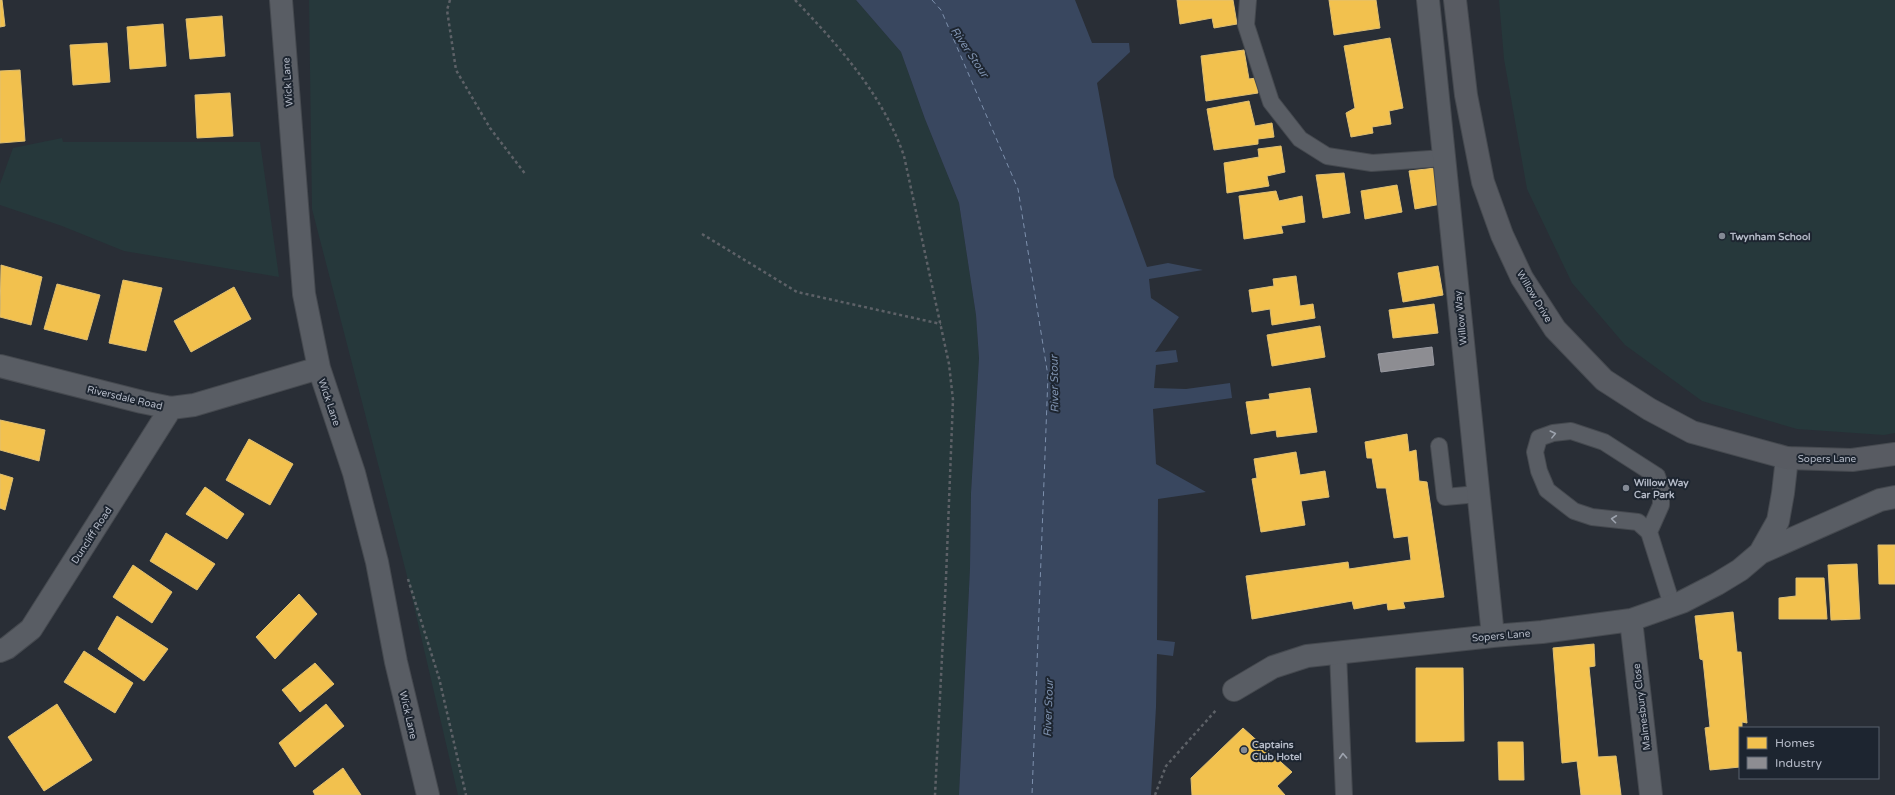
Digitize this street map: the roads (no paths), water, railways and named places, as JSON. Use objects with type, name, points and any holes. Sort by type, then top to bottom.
[{"type":"street","name":"Wick Lane","points":[[281,0],[304,294],[319,368],[354,473],[377,562],[396,662],[428,795]]},
{"type":"street","name":"Willow Way","points":[[1428,0],[1493,636]]},
{"type":"street","name":"Willow Drive","points":[[1455,0],[1466,95],[1482,182],[1502,235],[1522,278],[1555,329],[1604,380],[1649,409],[1692,432],[1787,458]]},
{"type":"street","name":"Riversdale Road","points":[[0,366],[172,408],[194,405],[319,368]]},
{"type":"street","name":"Duncliff Road","points":[[0,651],[7,648],[30,629],[172,408]]},
{"type":"street","name":"Sopers Lane","points":[[1760,553],[1778,521],[1787,458],[1852,460],[1895,454]]},
{"type":"street","name":"Sopers Lane","points":[[1234,690],[1273,666],[1307,656],[1542,632],[1631,620],[1672,605],[1718,584],[1740,570],[1760,553],[1880,500],[1895,497]]},
{"type":"street","name":"Malmesbury Close","points":[[1631,620],[1651,795]]},
{"type":"lane","points":[[1248,0],[1246,25],[1271,102],[1300,140],[1327,156],[1372,163],[1444,158]]},
{"type":"lane","points":[[1649,532],[1661,505],[1661,488],[1657,476],[1604,442],[1571,431],[1553,433],[1539,438],[1535,452],[1539,471],[1547,490],[1574,510],[1592,517],[1638,522],[1649,532],[1672,605]]},
{"type":"lane","points":[[1440,446],[1446,497],[1478,494]]},
{"type":"lane","points":[[1338,653],[1344,795]]},
{"type":"water","name":"River Stour","points":[[856,0],[1075,0],[1092,43],[1129,43],[1130,52],[1097,83],[1114,177],[1147,267],[1168,263],[1203,270],[1149,279],[1151,298],[1179,317],[1155,352],[1176,350],[1178,362],[1156,365],[1154,388],[1186,389],[1230,383],[1232,398],[1153,409],[1156,464],[1206,492],[1158,499],[1157,640],[1175,642],[1173,656],[1157,654],[1156,707],[1151,795],[959,795],[970,568],[971,493],[979,358],[976,315],[959,203],[925,119],[901,52]]},
{"type":"place","name":"Twynham School","points":[[1722,236]]},
{"type":"place","name":"Willow Way Car Park","points":[[1626,488]]},
{"type":"place","name":"Captains Club Hotel","points":[[1244,750]]}]
